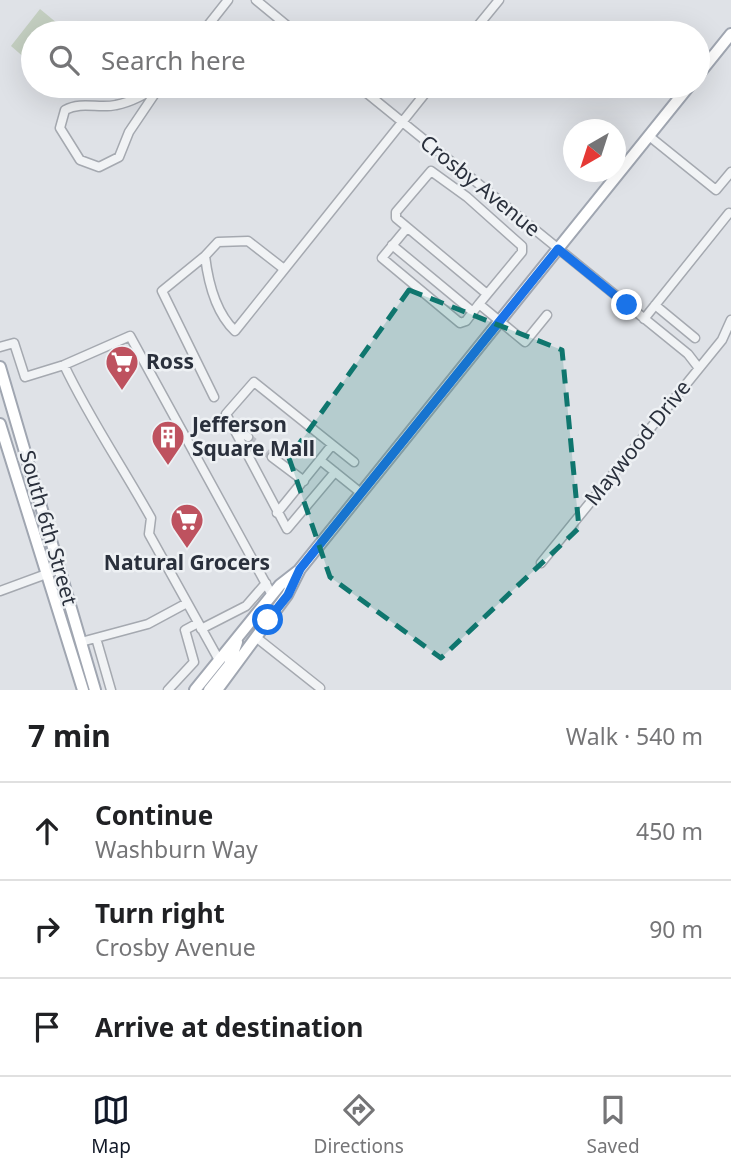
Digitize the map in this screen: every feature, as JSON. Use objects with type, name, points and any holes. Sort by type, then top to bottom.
[{"type":"main road","points":[[710,60],[731,34]]},
{"type":"main road","points":[[195,690],[272,595],[300,569],[679,98]]},
{"type":"main road","name":"South 6th Street","points":[[0,367],[95,690]]},
{"type":"main road","name":"South 6th Street","points":[[0,424],[83,690]]},
{"type":"main road","points":[[217,690],[288,595],[300,569]]},
{"type":"main road","points":[[257,638],[251,632],[272,595]]},
{"type":"main road","points":[[209,690],[229,665],[241,633]]},
{"type":"main road","points":[[203,690],[220,669],[219,660]]},
{"type":"street","points":[[211,21],[228,0]]},
{"type":"street","points":[[256,0],[281,21]]},
{"type":"street","points":[[482,21],[499,0]]},
{"type":"street","points":[[142,111],[135,99],[114,106],[75,105],[65,110],[60,128],[80,160],[99,167],[119,157],[151,98]]},
{"type":"street","name":"Crosby Avenue","points":[[373,98],[688,354],[698,367]]},
{"type":"street","points":[[205,256],[207,275],[221,310],[226,322],[235,331],[421,98]]},
{"type":"street","points":[[649,136],[716,190],[731,172]]},
{"type":"street","points":[[406,229],[382,258],[460,323],[473,312],[479,304],[487,295],[522,252],[522,246],[467,197],[431,171],[396,212],[398,223],[406,229],[487,295]]},
{"type":"street","points":[[467,197],[478,184]]},
{"type":"street","points":[[644,319],[729,214]]},
{"type":"street","points":[[214,397],[162,291],[218,243],[248,241],[284,269]]},
{"type":"street","points":[[392,246],[473,312]]},
{"type":"street","points":[[479,304],[525,342],[547,315]]},
{"type":"street","points":[[655,305],[695,338]]},
{"type":"street","name":"Maywood Drive","points":[[541,564],[722,340],[731,320]]},
{"type":"street","points":[[0,347],[14,343],[25,377],[64,365],[130,336],[272,595]]},
{"type":"street","points":[[64,365],[88,416],[104,434],[151,518],[149,534],[219,660]]},
{"type":"street","points":[[335,472],[290,529],[277,513],[226,414],[254,382],[354,462]]},
{"type":"street","points":[[230,425],[248,437]]},
{"type":"street","points":[[277,513],[332,445]]},
{"type":"street","points":[[272,457],[304,481]]},
{"type":"street","points":[[320,460],[361,493]]},
{"type":"street","points":[[0,591],[60,569]]},
{"type":"street","points":[[168,690],[194,662],[185,631],[246,606],[265,583]]},
{"type":"street","points":[[81,642],[148,624],[187,603]]},
{"type":"street","points":[[96,638],[111,690]]},
{"type":"street","points":[[257,638],[320,688]]},
{"type":"highlighted area","points":[[409,290],[562,350],[579,528],[441,658],[330,577],[289,458]]},
{"type":"green space","points":[[40,9],[54,21],[31,21]]},
{"type":"green space","points":[[21,33],[21,55],[11,46]]},
{"type":"tunnel","points":[[248,437],[272,457]]},
{"type":"place","name":"Ross","points":[[122,392]]},
{"type":"place","name":"Jefferson Square Mall","points":[[168,467]]},
{"type":"place","name":"Natural Grocers","points":[[187,550]]},
{"type":"route","points":[[268,620],[288,595],[300,569],[558,249],[627,305]]}]
